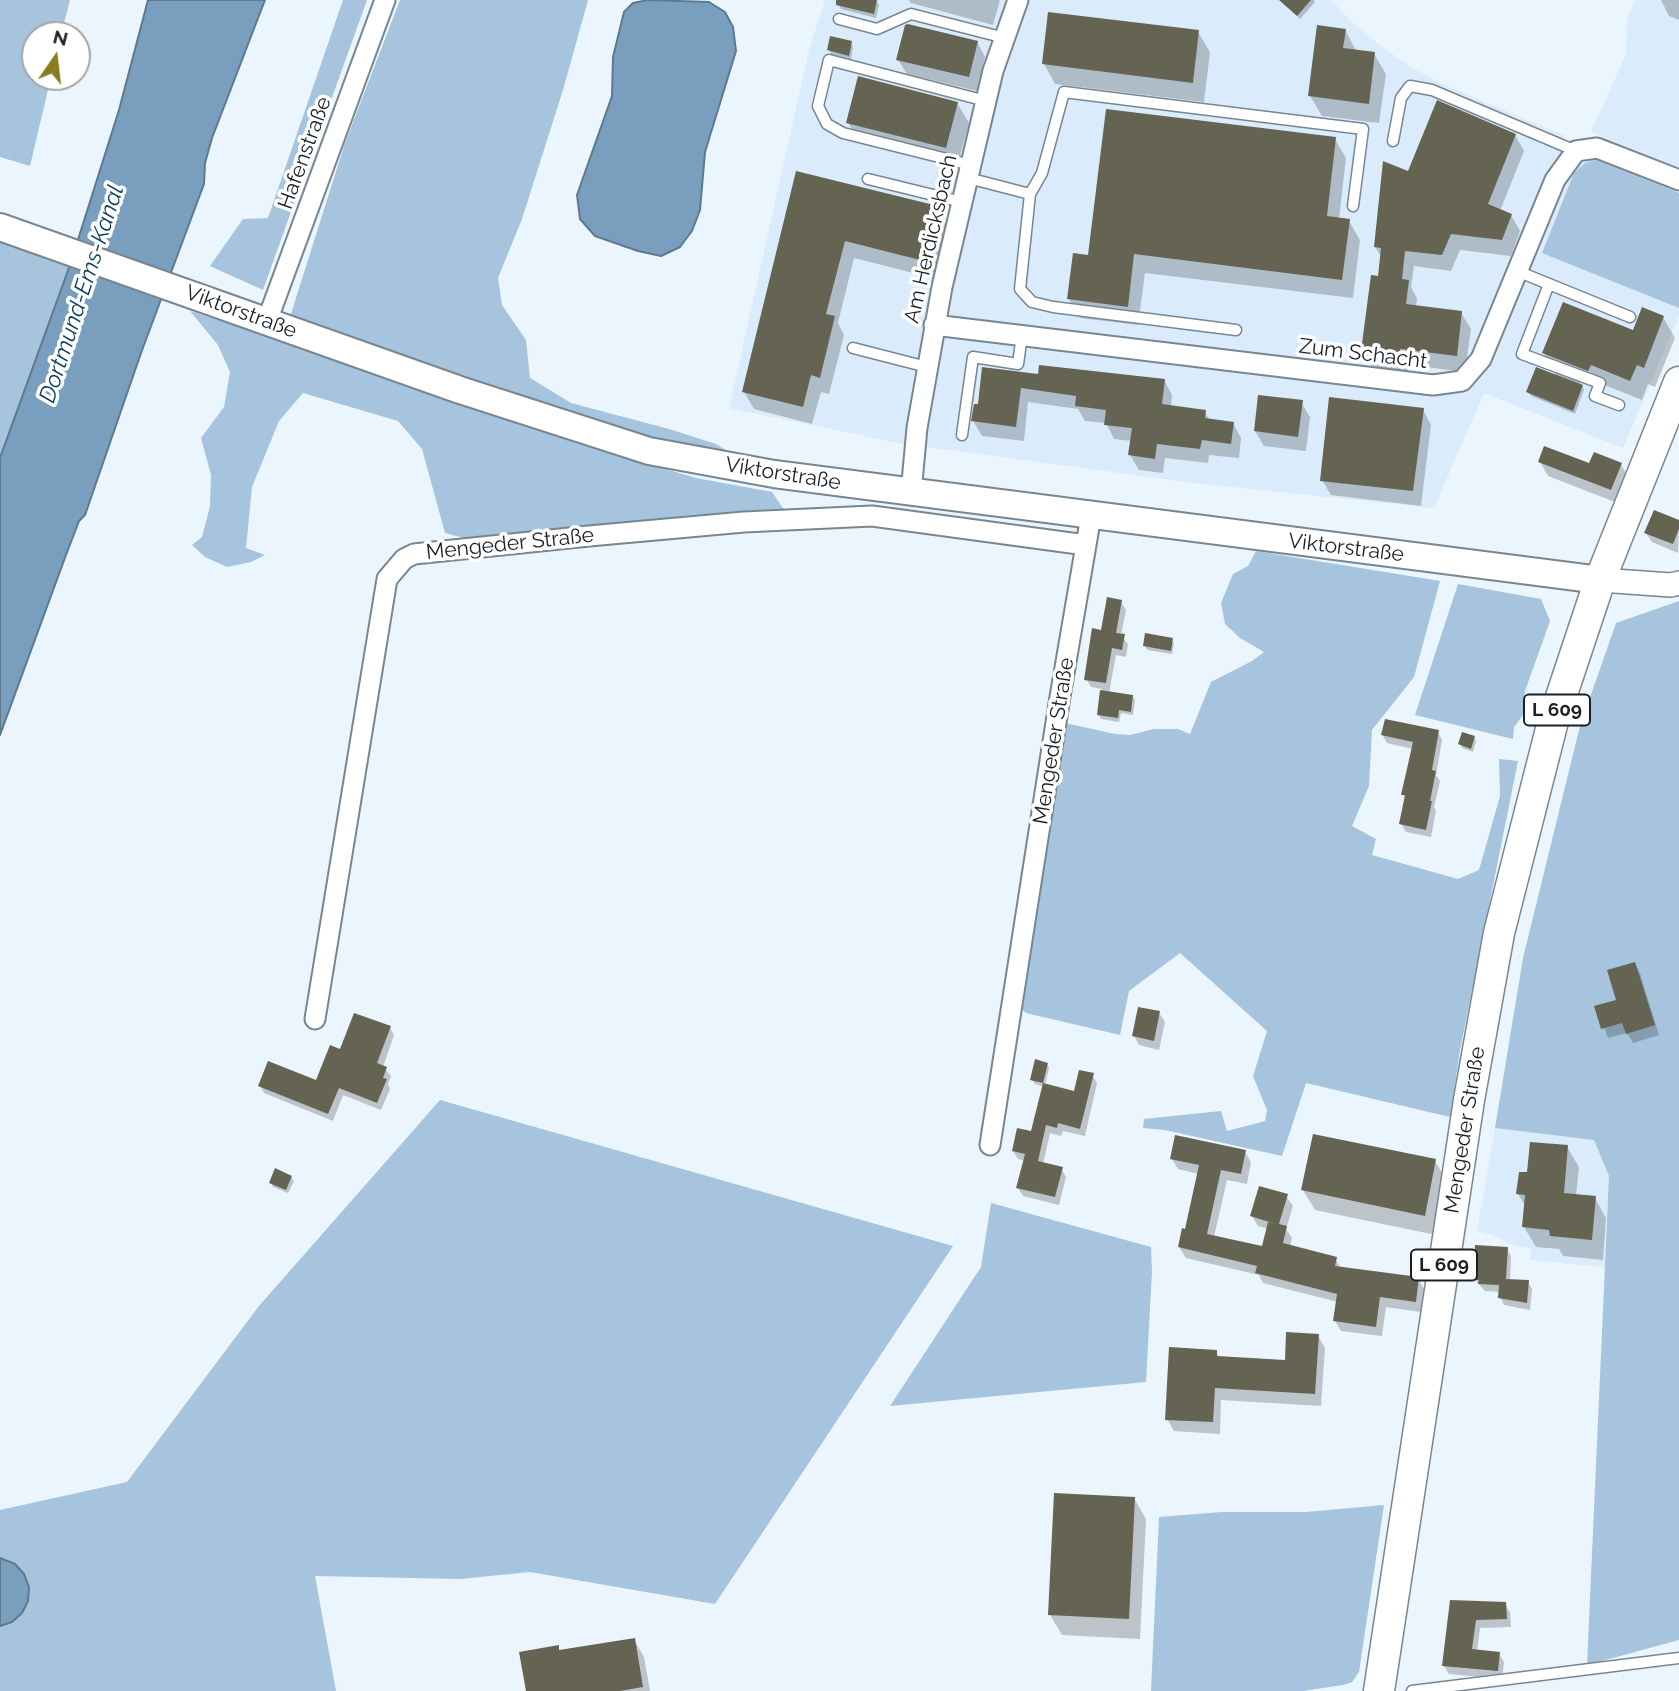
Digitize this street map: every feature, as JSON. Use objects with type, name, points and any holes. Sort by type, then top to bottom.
[{"type":"main road","name":"Viktorstraße","points":[[0,226],[541,418],[649,451],[774,474],[911,493],[1600,580]]},
{"type":"main road","name":"L 609","points":[[1600,580],[1679,382]]},
{"type":"main road","name":"Mengeder Straße","points":[[1379,1691],[1469,1100],[1499,933],[1553,721],[1600,580]]},
{"type":"street","name":"Hafenstraße","points":[[267,321],[385,0]]},
{"type":"street","name":"Am Herdicksbach","points":[[911,493],[917,428],[934,325],[986,101],[1018,0]]},
{"type":"street","points":[[1576,151],[1597,148],[1679,180]]},
{"type":"street","name":"Zum Schacht","points":[[934,325],[1419,384],[1462,381],[1481,359],[1555,180],[1576,151]]},
{"type":"street","name":"Mengeder Straße","points":[[990,1145],[1091,515]]},
{"type":"street","name":"Mengeder Straße","points":[[314,1019],[322,986],[387,579],[404,559],[414,554],[602,535],[744,522],[872,516],[1086,545]]},
{"type":"street","points":[[1600,580],[1671,586],[1679,583]]},
{"type":"lane","points":[[839,19],[877,29],[911,14],[1004,38]]},
{"type":"lane","points":[[986,101],[829,60],[818,106],[827,124],[842,133],[969,171],[1030,194]]},
{"type":"lane","points":[[1393,141],[1401,98],[1410,86],[1432,90],[1576,151]]},
{"type":"lane","points":[[1236,330],[1067,309],[1032,302],[1020,289],[1030,194],[1042,173],[1064,92],[1363,129],[1353,206]]},
{"type":"lane","points":[[868,179],[962,202]]},
{"type":"lane","points":[[1517,271],[1630,317]]},
{"type":"lane","points":[[1549,284],[1522,354],[1600,383],[1595,396],[1619,405]]},
{"type":"lane","points":[[962,435],[973,357],[1018,364],[1022,335]]},
{"type":"lane","points":[[853,348],[927,367]]},
{"type":"lane","points":[[1412,1691],[1679,1658]]},
{"type":"shaded area","points":[[0,0],[70,0],[65,21],[21,21],[21,91],[48,91],[30,166],[0,157]]},
{"type":"shaded area","points":[[343,0],[367,0],[263,290],[210,266],[243,219],[268,218]]},
{"type":"shaded area","points":[[400,0],[588,0],[522,219],[498,278],[502,305],[526,340],[530,378],[571,403],[669,429],[716,444],[734,455],[652,445],[289,320],[345,143]]},
{"type":"shaded area","points":[[825,0],[1331,0],[1355,25],[1411,67],[1440,83],[1565,136],[1563,144],[1679,193],[1679,316],[1623,448],[1484,393],[1434,508],[1193,483],[898,443],[729,408],[809,50]]},
{"type":"shaded area","points":[[1635,0],[1679,0],[1679,169],[1591,132],[1626,54],[1627,18]]},
{"type":"shaded area","points":[[1596,160],[1679,193],[1679,308],[1542,253],[1574,173],[1585,163]]},
{"type":"shaded area","points":[[0,240],[70,265],[0,458]]},
{"type":"shaded area","points":[[190,311],[588,446],[696,478],[772,492],[785,511],[622,527],[464,538],[445,533],[422,449],[398,421],[303,393],[279,421],[252,487],[246,548],[265,555],[251,562],[227,567],[205,557],[192,545],[202,537],[210,506],[211,475],[201,438],[224,407],[230,372],[218,345]]},
{"type":"shaded area","points":[[1256,551],[1440,581],[1414,677],[1372,730],[1369,786],[1352,826],[1376,839],[1372,855],[1458,879],[1479,870],[1500,796],[1499,759],[1518,761],[1460,1050],[1450,1117],[1306,1083],[1282,1156],[1165,1130],[1143,1128],[1144,1119],[1221,1111],[1227,1131],[1265,1121],[1267,1110],[1253,1076],[1267,1031],[1180,953],[1129,991],[1120,1035],[1026,1013],[1020,1008],[1065,723],[1115,734],[1130,735],[1154,729],[1178,729],[1190,734],[1211,682],[1264,652],[1240,638],[1225,624],[1221,603],[1233,574],[1248,566]]},
{"type":"shaded area","points":[[1458,584],[1541,599],[1550,621],[1525,691],[1523,715],[1514,727],[1513,739],[1415,715]]},
{"type":"shaded area","points":[[1679,601],[1679,1640],[1587,1665],[1609,1176],[1594,1140],[1495,1128],[1523,958],[1580,726],[1616,623]]},
{"type":"shaded area","points":[[440,1100],[953,1246],[715,1604],[530,1572],[460,1579],[315,1576],[336,1691],[0,1691],[0,1510],[127,1482],[259,1306]]},
{"type":"shaded area","points":[[1495,1128],[1594,1139],[1609,1176],[1605,1267],[1530,1260],[1531,1248],[1515,1246],[1477,1231]]},
{"type":"shaded area","points":[[991,1203],[1151,1247],[1146,1382],[890,1406],[981,1267]]},
{"type":"shaded area","points":[[1384,1505],[1359,1672],[1352,1682],[1303,1691],[1151,1691],[1159,1517],[1221,1512],[1306,1512]]},
{"type":"water","name":"Dortmund-Ems-Kanal","points":[[148,0],[265,0],[212,138],[205,163],[204,184],[141,353],[85,515],[79,521],[0,735],[0,458],[70,265],[119,110]]},
{"type":"water","points":[[648,0],[709,2],[725,12],[733,27],[736,51],[705,152],[700,210],[692,231],[680,247],[661,256],[595,236],[580,219],[577,195],[612,96],[613,57],[624,12],[633,3]]},
{"type":"water","points":[[0,1558],[15,1564],[24,1574],[29,1587],[28,1601],[22,1613],[12,1622],[0,1626]]},
{"type":"building","points":[[836,0],[877,0],[874,14],[836,5]]},
{"type":"building","points":[[1279,0],[1311,0],[1297,16]]},
{"type":"building","points":[[1048,12],[1199,30],[1193,83],[1042,64]]},
{"type":"building","points":[[905,25],[978,41],[969,77],[896,60]]},
{"type":"building","points":[[1317,25],[1346,29],[1343,48],[1375,52],[1369,104],[1308,96]]},
{"type":"building","points":[[830,36],[852,41],[849,56],[827,50]]},
{"type":"building","points":[[858,76],[958,102],[946,148],[846,123]]},
{"type":"building","points":[[1437,100],[1516,134],[1488,204],[1512,214],[1502,240],[1451,234],[1442,255],[1405,251],[1402,279],[1409,280],[1406,304],[1462,311],[1457,356],[1400,349],[1399,356],[1361,351],[1371,275],[1378,276],[1381,248],[1374,247],[1383,161],[1408,171]]},
{"type":"building","points":[[1106,109],[1336,137],[1327,216],[1350,219],[1342,280],[1134,254],[1128,307],[1067,299],[1073,253],[1088,255]]},
{"type":"building","points":[[796,171],[938,206],[924,261],[845,241],[826,314],[835,316],[820,378],[811,375],[803,407],[742,392]]},
{"type":"building","points":[[1563,302],[1633,330],[1642,307],[1664,316],[1644,368],[1637,365],[1630,381],[1591,365],[1588,371],[1542,353]]},
{"type":"building","points":[[1039,365],[1165,379],[1162,404],[1206,410],[1205,418],[1234,422],[1231,444],[1202,440],[1200,449],[1157,444],[1155,459],[1128,455],[1132,428],[1104,425],[1106,410],[1075,406],[1076,396],[1021,388],[1016,427],[971,421],[974,404],[978,404],[982,367],[1038,374]]},
{"type":"building","points":[[1536,367],[1583,385],[1573,411],[1526,392]]},
{"type":"building","points":[[1258,395],[1303,400],[1298,437],[1254,431]]},
{"type":"building","points":[[1329,397],[1424,408],[1413,491],[1320,481]]},
{"type":"building","points":[[1544,446],[1589,463],[1594,452],[1622,463],[1611,490],[1538,462]]},
{"type":"building","points":[[1654,510],[1679,520],[1679,529],[1673,544],[1644,533]]},
{"type":"building","points":[[1107,597],[1122,600],[1116,633],[1125,634],[1122,650],[1112,648],[1106,683],[1084,680],[1092,628],[1101,630]]},
{"type":"building","points":[[1145,633],[1173,638],[1171,651],[1143,646]]},
{"type":"building","points":[[1100,690],[1133,695],[1131,712],[1119,710],[1118,718],[1097,715]]},
{"type":"building","points":[[1385,719],[1439,730],[1432,770],[1436,771],[1426,830],[1399,824],[1405,795],[1401,795],[1413,742],[1381,735]]},
{"type":"building","points":[[1462,732],[1475,736],[1471,749],[1458,744]]},
{"type":"building","points":[[1635,962],[1655,1025],[1626,1034],[1622,1023],[1601,1029],[1594,1006],[1616,1000],[1607,970]]},
{"type":"building","points":[[1138,1007],[1160,1011],[1154,1041],[1132,1036]]},
{"type":"building","points":[[354,1013],[391,1026],[377,1063],[387,1067],[383,1078],[387,1079],[377,1103],[339,1088],[328,1114],[258,1086],[268,1061],[316,1080],[330,1045],[340,1049]]},
{"type":"building","points":[[1035,1059],[1048,1063],[1043,1083],[1030,1080]]},
{"type":"building","points":[[1079,1070],[1094,1073],[1080,1129],[1058,1123],[1057,1128],[1046,1125],[1038,1161],[1063,1167],[1055,1197],[1016,1188],[1025,1154],[1012,1151],[1017,1128],[1031,1131],[1043,1083],[1074,1091]]},
{"type":"building","points":[[1313,1134],[1436,1159],[1425,1216],[1301,1190]]},
{"type":"building","points":[[1175,1135],[1246,1150],[1241,1174],[1221,1170],[1207,1234],[1262,1246],[1268,1222],[1276,1224],[1250,1216],[1259,1186],[1288,1194],[1279,1224],[1287,1226],[1283,1243],[1337,1257],[1335,1266],[1419,1277],[1416,1302],[1380,1297],[1376,1327],[1333,1321],[1337,1294],[1255,1273],[1257,1266],[1178,1247],[1182,1228],[1185,1229],[1199,1165],[1170,1159]]},
{"type":"building","points":[[1530,1142],[1568,1145],[1564,1193],[1596,1196],[1592,1240],[1550,1236],[1549,1230],[1522,1227],[1525,1195],[1516,1194],[1519,1172],[1527,1172]]},
{"type":"building","points":[[275,1168],[292,1176],[286,1190],[269,1183]]},
{"type":"building","points":[[1475,1245],[1508,1247],[1506,1279],[1529,1280],[1527,1303],[1498,1298],[1499,1285],[1478,1284],[1479,1280],[1473,1280]]},
{"type":"building","points":[[1286,1332],[1319,1334],[1315,1394],[1215,1388],[1213,1422],[1165,1420],[1169,1347],[1217,1350],[1217,1356],[1285,1360]]},
{"type":"building","points":[[1054,1493],[1135,1497],[1129,1619],[1048,1615]]},
{"type":"building","points":[[1450,1600],[1506,1602],[1507,1619],[1476,1620],[1472,1649],[1500,1652],[1498,1671],[1442,1666]]},
{"type":"building","points":[[635,1638],[643,1687],[620,1691],[526,1691],[519,1652],[559,1645],[559,1650]]}]
